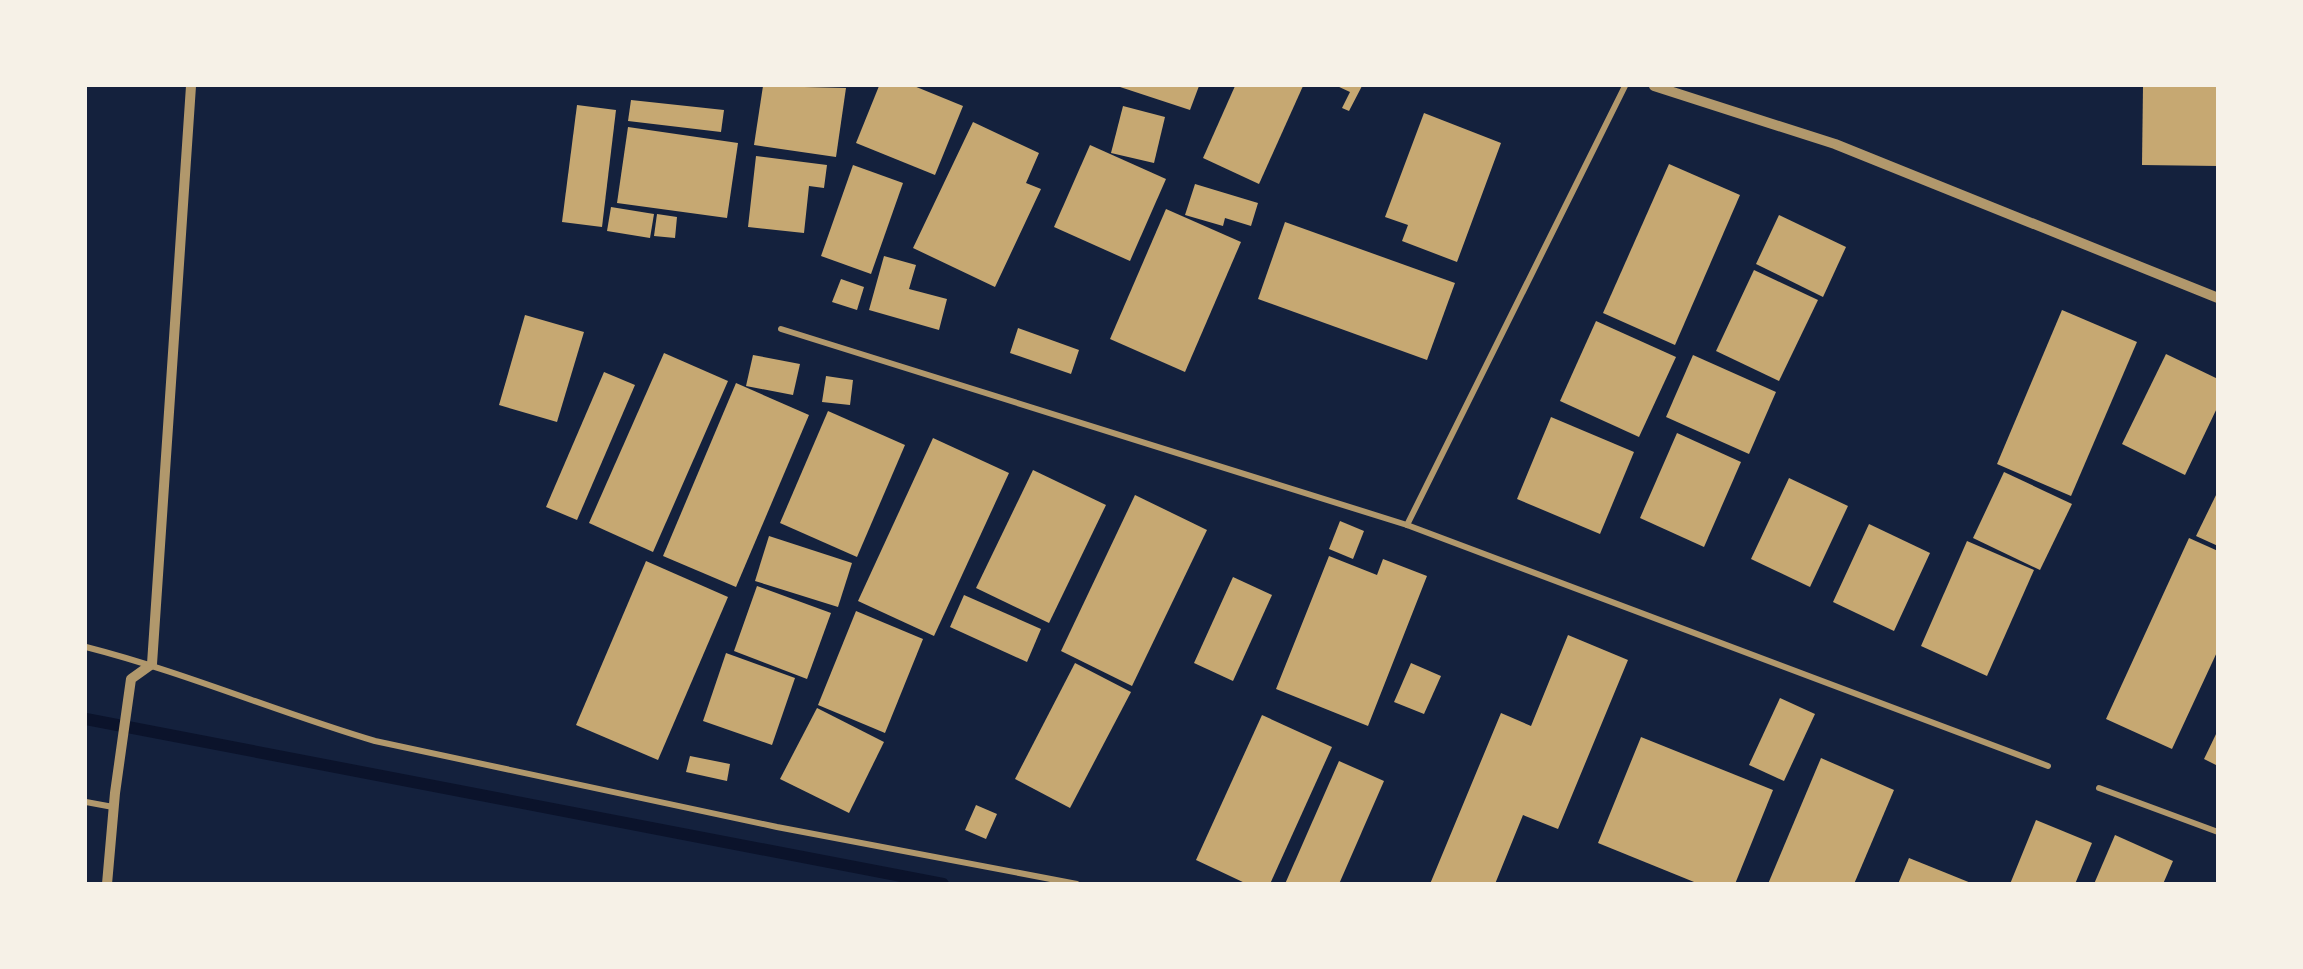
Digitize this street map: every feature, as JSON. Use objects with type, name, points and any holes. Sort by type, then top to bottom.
[{"type":"street","points":[[152,664],[191,86]]},
{"type":"street","points":[[1407,525],[1625,86]]},
{"type":"street","points":[[1654,86],[1835,144],[2217,298]]},
{"type":"street","points":[[781,329],[1407,525],[2048,766]]},
{"type":"street","points":[[86,647],[152,664],[328,727],[375,741],[777,827],[1077,884]]},
{"type":"street","points":[[107,884],[113,807],[131,679],[152,664]]},
{"type":"street","points":[[2099,788],[2217,832]]},
{"type":"street","points":[[86,802],[113,807]]},
{"type":"building","points":[[763,86],[846,88],[836,157],[754,145]]},
{"type":"building","points":[[879,86],[914,86],[963,106],[935,175],[856,143]]},
{"type":"building","points":[[1117,86],[1199,86],[1190,110]]},
{"type":"building","points":[[1235,86],[1303,86],[1259,184],[1203,158]]},
{"type":"building","points":[[1337,86],[1362,86],[1349,111],[1342,108],[1350,92]]},
{"type":"building","points":[[2143,86],[2218,86],[2218,166],[2142,165]]},
{"type":"building","points":[[631,100],[724,110],[721,132],[628,121]]},
{"type":"building","points":[[577,105],[616,110],[602,227],[562,222]]},
{"type":"building","points":[[1123,106],[1165,117],[1154,163],[1111,153]]},
{"type":"building","points":[[1424,113],[1501,143],[1457,262],[1402,241],[1408,225],[1385,217]]},
{"type":"building","points":[[973,122],[1039,153],[1026,183],[1041,189],[995,287],[913,248]]},
{"type":"building","points":[[628,127],[738,143],[727,218],[617,203]]},
{"type":"building","points":[[1090,145],[1166,179],[1130,261],[1054,227]]},
{"type":"building","points":[[756,156],[827,165],[824,188],[809,186],[804,233],[748,227]]},
{"type":"building","points":[[1669,164],[1740,195],[1675,345],[1603,313]]},
{"type":"building","points":[[853,165],[903,183],[871,274],[821,256]]},
{"type":"building","points":[[1195,184],[1258,203],[1251,226],[1225,218],[1223,226],[1185,215]]},
{"type":"building","points":[[611,207],[654,214],[650,238],[607,231]]},
{"type":"building","points":[[1166,209],[1241,242],[1185,372],[1110,339]]},
{"type":"building","points":[[657,214],[677,217],[675,238],[654,236]]},
{"type":"building","points":[[1779,215],[1846,247],[1823,297],[1756,264]]},
{"type":"building","points":[[1285,222],[1455,283],[1427,360],[1258,299]]},
{"type":"building","points":[[884,256],[916,265],[909,289],[947,299],[939,330],[869,310]]},
{"type":"building","points":[[1754,270],[1818,300],[1779,381],[1716,351]]},
{"type":"building","points":[[841,279],[864,287],[857,310],[832,302]]},
{"type":"building","points":[[2062,310],[2137,342],[2071,496],[1997,464]]},
{"type":"building","points":[[525,315],[584,332],[557,422],[499,405]]},
{"type":"building","points":[[1596,321],[1676,357],[1639,437],[1560,401]]},
{"type":"building","points":[[1018,328],[1079,350],[1071,374],[1010,353]]},
{"type":"building","points":[[664,353],[728,381],[653,552],[589,523]]},
{"type":"building","points":[[2166,354],[2218,379],[2218,406],[2185,475],[2122,444]]},
{"type":"building","points":[[753,355],[800,364],[793,395],[746,386]]},
{"type":"building","points":[[1693,355],[1776,392],[1749,454],[1666,417]]},
{"type":"building","points":[[604,372],[635,385],[577,520],[546,507]]},
{"type":"building","points":[[826,376],[853,380],[850,405],[822,402]]},
{"type":"building","points":[[736,383],[809,415],[736,587],[663,556]]},
{"type":"building","points":[[828,411],[905,445],[857,557],[780,523]]},
{"type":"building","points":[[1551,417],[1634,452],[1600,534],[1517,499]]},
{"type":"building","points":[[1677,433],[1741,462],[1704,547],[1640,518]]},
{"type":"building","points":[[933,438],[1009,473],[934,636],[858,601]]},
{"type":"building","points":[[1033,470],[1106,505],[1049,623],[976,588]]},
{"type":"building","points":[[2004,472],[2072,504],[2040,570],[1973,538]]},
{"type":"building","points":[[1789,478],[1848,506],[1810,587],[1751,559]]},
{"type":"building","points":[[2218,491],[2218,546],[2196,536]]},
{"type":"building","points":[[1135,495],[1207,530],[1132,686],[1061,651]]},
{"type":"building","points":[[1340,521],[1364,531],[1353,559],[1329,549]]},
{"type":"building","points":[[1869,524],[1930,553],[1894,631],[1833,602]]},
{"type":"building","points":[[769,536],[852,563],[838,607],[755,581]]},
{"type":"building","points":[[2189,538],[2218,551],[2218,650],[2172,749],[2106,719]]},
{"type":"building","points":[[1967,541],[2034,570],[1987,676],[1921,646]]},
{"type":"building","points":[[1329,556],[1377,575],[1383,559],[1427,576],[1368,726],[1276,689]]},
{"type":"building","points":[[646,561],[728,597],[658,760],[576,725]]},
{"type":"building","points":[[1233,577],[1272,595],[1233,681],[1194,663]]},
{"type":"building","points":[[757,586],[831,613],[807,679],[734,651]]},
{"type":"building","points":[[964,595],[1041,629],[1027,662],[950,627]]},
{"type":"building","points":[[856,611],[923,639],[885,733],[818,705]]},
{"type":"building","points":[[1568,635],[1628,660],[1558,829],[1523,815],[1495,884],[1430,884],[1501,713],[1531,726]]},
{"type":"building","points":[[726,653],[795,678],[772,745],[703,721]]},
{"type":"building","points":[[1075,663],[1131,692],[1070,808],[1015,779]]},
{"type":"building","points":[[1411,663],[1441,676],[1424,714],[1394,702]]},
{"type":"building","points":[[1780,698],[1815,714],[1784,781],[1749,765]]},
{"type":"building","points":[[817,708],[884,742],[849,813],[780,779]]},
{"type":"building","points":[[1262,715],[1332,747],[1270,884],[1247,884],[1196,860]]},
{"type":"building","points":[[2218,730],[2218,766],[2204,759]]},
{"type":"building","points":[[1641,737],[1773,790],[1735,884],[1699,884],[1598,843]]},
{"type":"building","points":[[690,756],[730,764],[727,781],[686,772]]},
{"type":"building","points":[[1821,758],[1894,790],[1854,884],[1768,884]]},
{"type":"building","points":[[1339,761],[1384,781],[1339,884],[1285,884]]},
{"type":"building","points":[[976,805],[997,814],[986,839],[965,830]]},
{"type":"building","points":[[2036,820],[2092,843],[2075,884],[2010,884]]},
{"type":"building","points":[[2115,835],[2173,861],[2163,884],[2094,884]]},
{"type":"building","points":[[1909,858],[1971,883],[1971,884],[1898,884]]},
{"type":"waterway","points":[[86,719],[943,884]]}]
